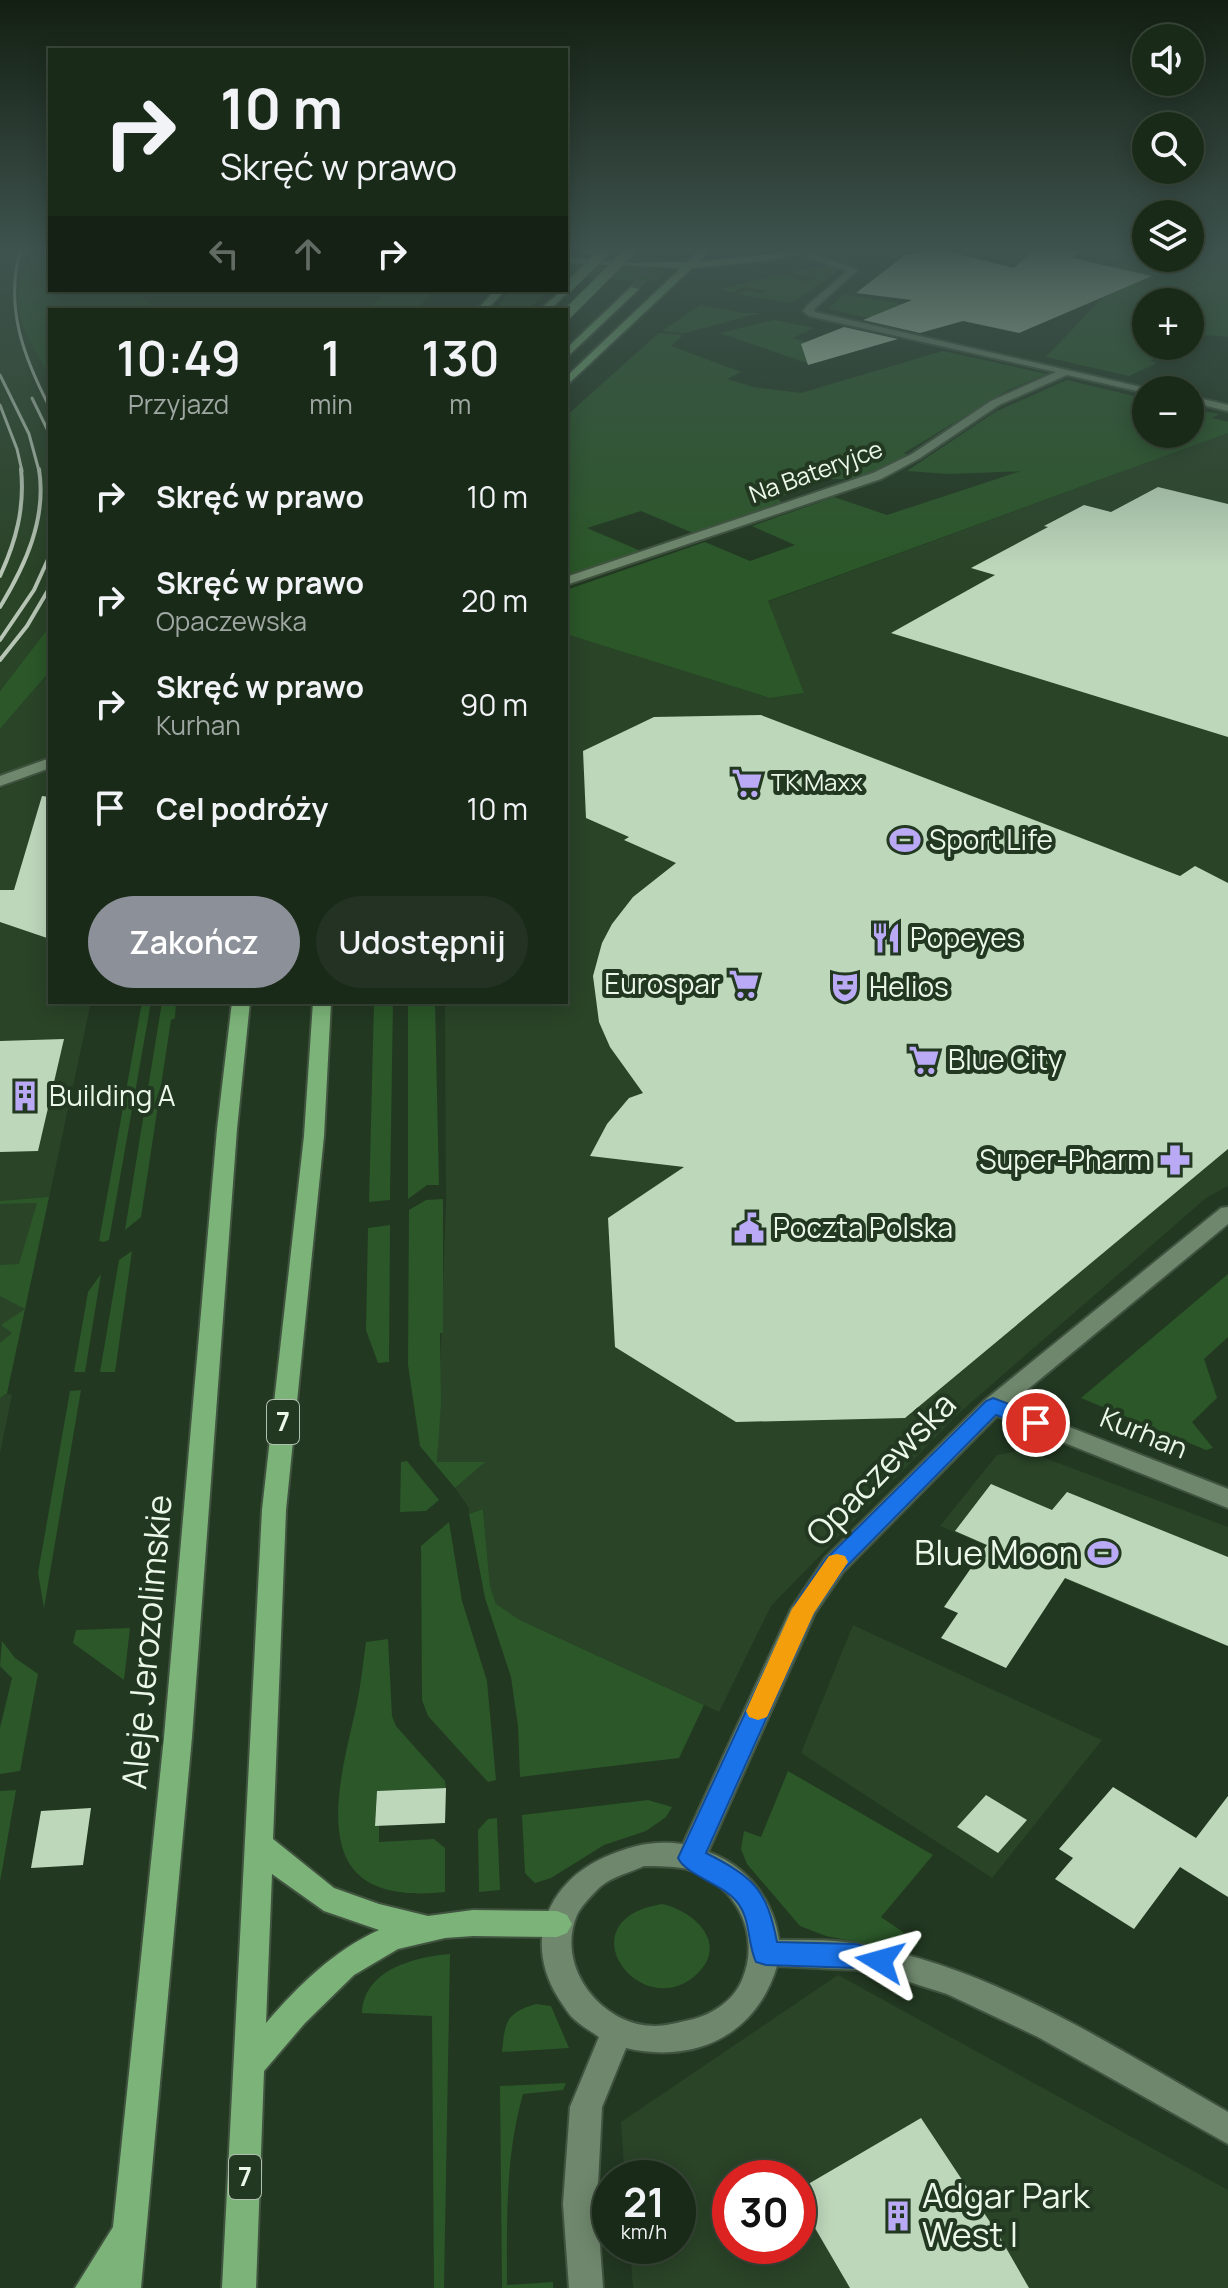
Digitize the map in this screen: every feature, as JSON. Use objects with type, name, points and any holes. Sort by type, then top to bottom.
[{"type":"main road","points":[[568,381],[597,354]]},
{"type":"main road","name":"Aleje Jerozolimskie","points":[[124,2288],[178,1737],[227,1129],[241,1004]]},
{"type":"main road","name":"7","points":[[239,2288],[274,1510],[314,1136],[322,1004]]},
{"type":"main road","points":[[259,1844],[299,1879],[332,1901],[369,1915],[426,1928]]},
{"type":"main road","points":[[250,2065],[342,1966],[375,1945],[426,1928],[486,1922],[557,1924]]},
{"type":"main road","points":[[92,2288],[130,2231]]},
{"type":"street","points":[[990,354],[1132,386]]},
{"type":"street","name":"Na Bateryjce","points":[[568,580],[877,476],[916,456],[995,403],[1067,371]]},
{"type":"street","points":[[1204,402],[1228,408]]},
{"type":"street","points":[[0,781],[48,764]]},
{"type":"street","name":"Opaczewska","points":[[691,1858],[804,1609],[834,1565],[993,1406],[1228,1213]]},
{"type":"street","name":"Kurhan","points":[[993,1406],[1228,1499]]},
{"type":"street","points":[[642,1854],[691,1858],[731,1878],[747,1894],[758,1912],[766,1953],[762,1975],[751,1995],[716,2026],[668,2039],[642,2038],[617,2031],[582,2009],[570,1994],[555,1960],[557,1924],[565,1903],[579,1885],[597,1871],[642,1854]]},
{"type":"street","points":[[766,1953],[856,1956],[904,1967],[961,1986],[1018,2012],[1228,2129]]},
{"type":"street","points":[[586,2288],[580,2204],[586,2107],[617,2031]]},
{"type":"shaded area","points":[[0,354],[37,354],[48,374],[48,629],[0,691]]},
{"type":"shaded area","points":[[37,354],[48,354],[48,374]]},
{"type":"shaded area","points":[[636,354],[692,354],[741,372],[727,379],[753,387],[801,393],[934,354],[956,354],[1047,374],[1008,390],[904,453],[908,455],[858,479],[828,479],[777,498],[783,503],[693,533],[641,511],[587,528],[641,551],[568,574],[568,414]]},
{"type":"shaded area","points":[[780,354],[846,354],[810,364]]},
{"type":"shaded area","points":[[1049,354],[1132,354],[1132,360],[1157,363],[1129,376],[1046,357]]},
{"type":"shaded area","points":[[1067,380],[1132,396],[1132,448],[1187,448],[768,601],[804,693],[770,698],[568,635],[568,589],[705,542],[750,561],[795,545],[752,526],[834,497],[887,515],[1021,471],[949,474],[907,471],[995,412]]},
{"type":"shaded area","points":[[1204,411],[1219,414],[1212,418],[1228,422],[1228,433],[1204,442]]},
{"type":"shaded area","name":"Blue City","points":[[1228,433],[1228,1186],[1206,1198],[958,1414],[771,1606],[719,1712],[520,1620],[496,1604],[490,1586],[483,1509],[469,1514],[469,1508],[455,1488],[483,1463],[437,1462],[446,1201],[445,1004],[568,1004],[568,635],[770,698],[803,693],[767,602],[1187,448],[1204,448],[1204,442]]},
{"type":"shaded area","points":[[48,629],[48,673],[0,729],[0,691]]},
{"type":"shaded area","points":[[48,673],[48,759],[0,776],[0,729]]},
{"type":"shaded area","points":[[48,771],[48,1004],[91,1004],[7,1393],[12,1395],[0,1453],[0,789]]},
{"type":"shaded area","points":[[142,1004],[151,1004],[109,1240],[99,1241]]},
{"type":"shaded area","points":[[162,1004],[176,1004],[141,1217],[125,1230]]},
{"type":"shaded area","points":[[374,1004],[393,1004],[390,1200],[369,1202]]},
{"type":"shaded area","points":[[408,1004],[435,1004],[439,1185],[427,1185],[408,1199]]},
{"type":"shaded area","points":[[49,1197],[25,1309],[0,1296],[0,1265],[19,1264],[37,1203],[0,1204],[0,1201]]},
{"type":"shaded area","points":[[443,1199],[443,1333],[440,1333],[441,1403],[437,1462],[485,1462],[455,1488],[420,1446],[408,1365],[409,1210],[426,1200]]},
{"type":"shaded area","points":[[390,1225],[389,1362],[378,1363],[366,1330],[368,1228]]},
{"type":"shaded area","points":[[132,1251],[115,1372],[100,1372],[119,1260]]},
{"type":"shaded area","points":[[101,1274],[85,1372],[74,1372],[88,1292]]},
{"type":"shaded area","points":[[1228,1274],[1228,1337],[1204,1359],[1217,1398],[1192,1422],[1213,1448],[1206,1450],[1081,1398]]},
{"type":"shaded area","points":[[25,1309],[7,1393],[0,1398],[0,1343],[12,1333],[1,1325]]},
{"type":"shaded area","points":[[81,1390],[44,1608],[38,1573],[70,1391]]},
{"type":"shaded area","points":[[1024,1450],[1228,1527],[1228,1561],[1188,1631],[940,1526],[997,1455]]},
{"type":"shaded area","points":[[407,1461],[439,1500],[426,1511],[400,1512],[401,1462]]},
{"type":"shaded area","points":[[483,1509],[490,1586],[496,1604],[520,1620],[704,1705],[679,1758],[520,1777],[518,1726],[511,1677],[485,1598],[469,1514]]},
{"type":"shaded area","points":[[449,1522],[462,1601],[487,1681],[496,1780],[488,1782],[428,1716],[422,1700],[421,1546]]},
{"type":"shaded area","points":[[853,1625],[1102,1740],[992,1878],[801,1753]]},
{"type":"shaded area","points":[[130,1628],[124,1680],[73,1643],[76,1630]]},
{"type":"shaded area","points":[[388,1639],[392,1716],[396,1726],[445,1781],[446,1788],[377,1791],[375,1826],[379,1826],[379,1842],[434,1839],[445,1848],[445,1892],[388,1890],[367,1881],[346,1858],[340,1838],[338,1816],[343,1767],[366,1642]]},
{"type":"shaded area","points":[[2,1641],[15,1658],[38,1674],[20,1771],[0,1774],[0,1728],[12,1678],[0,1666]]},
{"type":"shaded area","points":[[788,1771],[933,1855],[881,1917],[919,1943],[908,1952],[826,1936],[800,1926],[747,1864],[741,1849],[744,1831],[761,1837]]},
{"type":"shaded area","points":[[16,1790],[0,1882],[0,1791]]},
{"type":"shaded area","points":[[648,1800],[672,1807],[666,1817],[646,1831],[604,1845],[551,1878],[535,1883],[525,1873],[522,1815]]},
{"type":"shaded area","points":[[497,1818],[500,1890],[479,1892],[478,1830],[488,1819]]},
{"type":"shaded area","points":[[662,1904],[696,1921],[704,1930],[710,1951],[697,1974],[675,1987],[654,1987],[635,1979],[621,1964],[614,1947],[617,1929],[632,1914]]},
{"type":"shaded area","points":[[450,1954],[444,2288],[434,2288],[432,2016],[362,2013],[365,1998],[381,1976],[407,1962]]},
{"type":"shaded area","points":[[838,1975],[1228,2190],[1228,2288],[633,2288],[631,2264],[696,2264],[696,2160],[624,2160],[621,2122]]},
{"type":"shaded area","points":[[536,2004],[551,2006],[569,2048],[502,2052],[508,2020],[518,2011]]},
{"type":"shaded area","points":[[566,2083],[563,2090],[523,2094],[508,2189],[507,2285],[553,2282],[553,2288],[502,2288],[500,2086]]},
{"type":"building","points":[[804,354],[847,354],[808,365]]},
{"type":"building","points":[[1158,487],[1228,504],[1228,737],[891,633],[995,575],[971,568],[1048,527],[1044,526],[1084,505],[1111,512]]},
{"type":"building","name":"Blue City","points":[[761,715],[1180,876],[1195,866],[1228,883],[1228,1149],[905,1418],[736,1422],[615,1347],[608,1218],[684,1167],[590,1156],[607,1124],[629,1098],[643,1093],[610,1047],[599,1022],[593,976],[602,943],[612,924],[633,897],[676,863],[624,840],[629,837],[586,818],[583,751],[654,717]]},
{"type":"building","points":[[42,796],[48,797],[48,938],[0,922],[0,890],[14,890]]},
{"type":"building","name":"Building A","points":[[64,1039],[38,1151],[0,1152],[0,1041]]},
{"type":"building","points":[[991,1484],[1052,1510],[1067,1492],[1228,1557],[1228,1646],[1065,1578],[1006,1668],[941,1638],[958,1613],[944,1607],[987,1545],[955,1531]]},
{"type":"building","points":[[1113,1787],[1196,1838],[1228,1796],[1228,1897],[1180,1867],[1134,1929],[1055,1879],[1073,1858],[1059,1849]]},
{"type":"building","points":[[446,1788],[445,1823],[375,1826],[377,1791]]},
{"type":"building","points":[[986,1795],[1027,1820],[998,1853],[957,1827]]},
{"type":"building","points":[[91,1808],[83,1865],[31,1868],[41,1811]]},
{"type":"building","name":"Adgar Park West I","points":[[921,2118],[998,2234],[1029,2288],[850,2288],[816,2230],[816,2179]]},
{"type":"railway","points":[[26,354],[48,404]]},
{"type":"railway","points":[[0,375],[29,434],[39,471]]},
{"type":"railway","points":[[32,398],[48,431]]},
{"type":"railway","points":[[0,405],[22,471]]},
{"type":"railway","points":[[0,576],[18,524],[22,497],[21,469]]},
{"type":"railway","points":[[0,607],[18,575],[37,524],[41,488],[39,469]]},
{"type":"railway","points":[[0,640],[34,590],[48,559]]},
{"type":"railway","points":[[0,660],[27,626],[48,590]]},
{"type":"slow traffic","points":[[758,1711],[804,1609],[837,1562]]},
{"type":"place","name":"TK Maxx","points":[[747,783]]},
{"type":"place","name":"Sport Life","points":[[905,840]]},
{"type":"place","name":"Popeyes","points":[[886,938]]},
{"type":"place","name":"Eurospar","points":[[744,984]]},
{"type":"place","name":"Helios","points":[[845,987]]},
{"type":"place","name":"Blue City","points":[[924,1060]]},
{"type":"place","name":"Building A","points":[[25,1096]]},
{"type":"place","name":"Super-Pharm","points":[[1175,1160]]},
{"type":"place","name":"Poczta Polska","points":[[749,1228]]},
{"type":"place","name":"Blue Moon","points":[[1103,1553]]},
{"type":"place","name":"Adgar Park West I","points":[[898,2216]]},
{"type":"route","points":[[880,1961],[856,1956],[766,1953],[758,1912],[747,1894],[731,1878],[691,1858],[804,1609],[834,1565],[993,1406],[1036,1423]]}]
